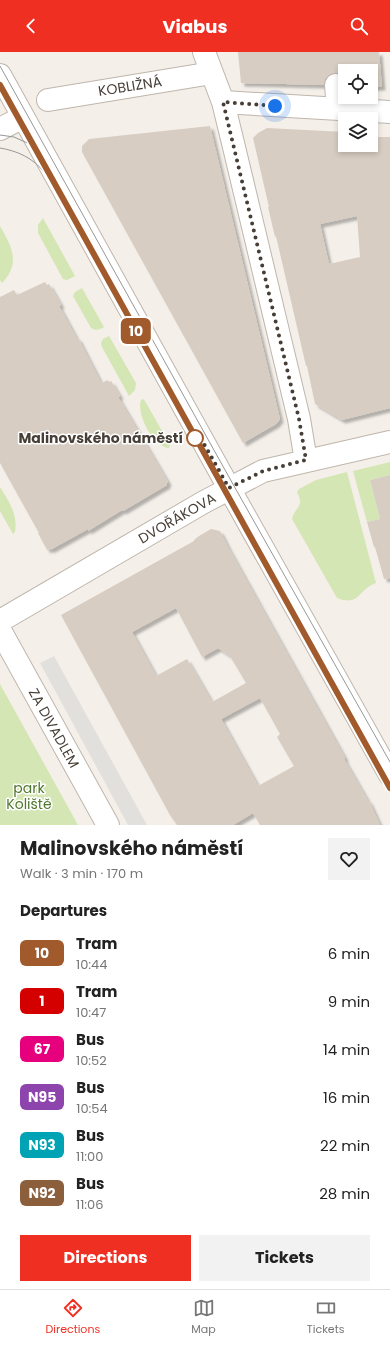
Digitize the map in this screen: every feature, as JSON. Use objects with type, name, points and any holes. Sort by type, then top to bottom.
[{"type":"street","points":[[204,52],[223,102],[299,419],[306,460]]},
{"type":"street","name":"KOBLIŽNÁ","points":[[48,100],[212,73]]},
{"type":"street","points":[[0,75],[390,775]]},
{"type":"street","points":[[336,85],[338,109]]},
{"type":"street","points":[[223,102],[390,112]]},
{"type":"street","points":[[0,129],[23,117]]},
{"type":"street","name":"DVOŘÁKOVA","points":[[0,621],[229,488],[263,471],[390,442]]},
{"type":"street","name":"ZA DIVADLEM","points":[[0,630],[108,825]]},
{"type":"green space","points":[[43,218],[75,276],[67,280],[63,279],[38,233],[38,225]]},
{"type":"green space","points":[[0,226],[13,255],[11,269],[8,276],[2,283],[0,280]]},
{"type":"green space","points":[[82,288],[104,327],[101,329],[96,330],[91,328],[73,296],[75,292]]},
{"type":"green space","points":[[109,336],[136,383],[135,390],[129,396],[102,347],[101,343],[103,339]]},
{"type":"green space","points":[[143,399],[170,445],[169,448],[157,442],[147,429],[143,421],[140,406],[141,400]]},
{"type":"green space","points":[[390,462],[390,475],[370,480],[380,519],[367,522],[353,471]]},
{"type":"green space","points":[[347,472],[376,583],[366,589],[355,599],[350,600],[337,598],[292,519],[300,504],[297,492],[299,489],[316,480]]},
{"type":"green space","points":[[0,487],[14,514],[16,526],[13,534],[0,511]]},
{"type":"green space","name":"park Koliště","points":[[0,684],[78,825],[0,825]]},
{"type":"shaded area","points":[[54,656],[147,825],[128,825],[40,663]]},
{"type":"building","points":[[238,52],[379,52],[382,87],[378,87],[378,64],[338,64],[338,74],[329,75],[325,79],[324,85],[241,83]]},
{"type":"building","points":[[210,126],[280,419],[276,424],[243,443],[82,152],[82,146],[89,139]]},
{"type":"building","points":[[267,128],[338,132],[338,152],[378,152],[378,137],[390,137],[390,408],[342,420],[315,404],[253,138]],"holes":[[[357,216],[360,257],[329,264],[320,224]]]},
{"type":"building","points":[[45,282],[47,285],[49,284],[61,305],[59,306],[77,339],[78,338],[101,383],[108,380],[109,382],[111,381],[120,396],[118,397],[168,482],[167,485],[123,511],[122,510],[88,531],[88,529],[50,550],[50,548],[47,550],[0,463],[0,297],[14,290],[17,295]]},
{"type":"building","points":[[390,475],[390,578],[384,579],[367,522],[380,519],[370,480]]},
{"type":"building","points":[[211,529],[220,531],[345,758],[344,759],[369,801],[380,825],[260,825],[253,813],[233,825],[177,825],[170,815],[61,615],[194,541],[199,536]],"holes":[[[176,608],[202,657],[218,648],[230,656],[246,683],[212,702],[187,659],[156,676],[132,632]],[[260,698],[280,734],[277,737],[294,766],[258,786],[221,719]]]},
{"type":"tram line","points":[[0,66],[390,762]]},
{"type":"tram line","points":[[0,85],[390,788]]},
{"type":"tram line","name":"10","points":[[0,85],[390,788]]},
{"type":"tram line","points":[[0,135],[14,137],[34,146]]},
{"type":"tram line","points":[[0,148],[25,156],[40,167],[44,172]]},
{"type":"place","name":"Malinovského náměstí","points":[[195,438]]},
{"type":"route","points":[[195,438],[200,437],[229,488],[263,471],[306,460],[299,419],[223,102],[275,106]]}]
